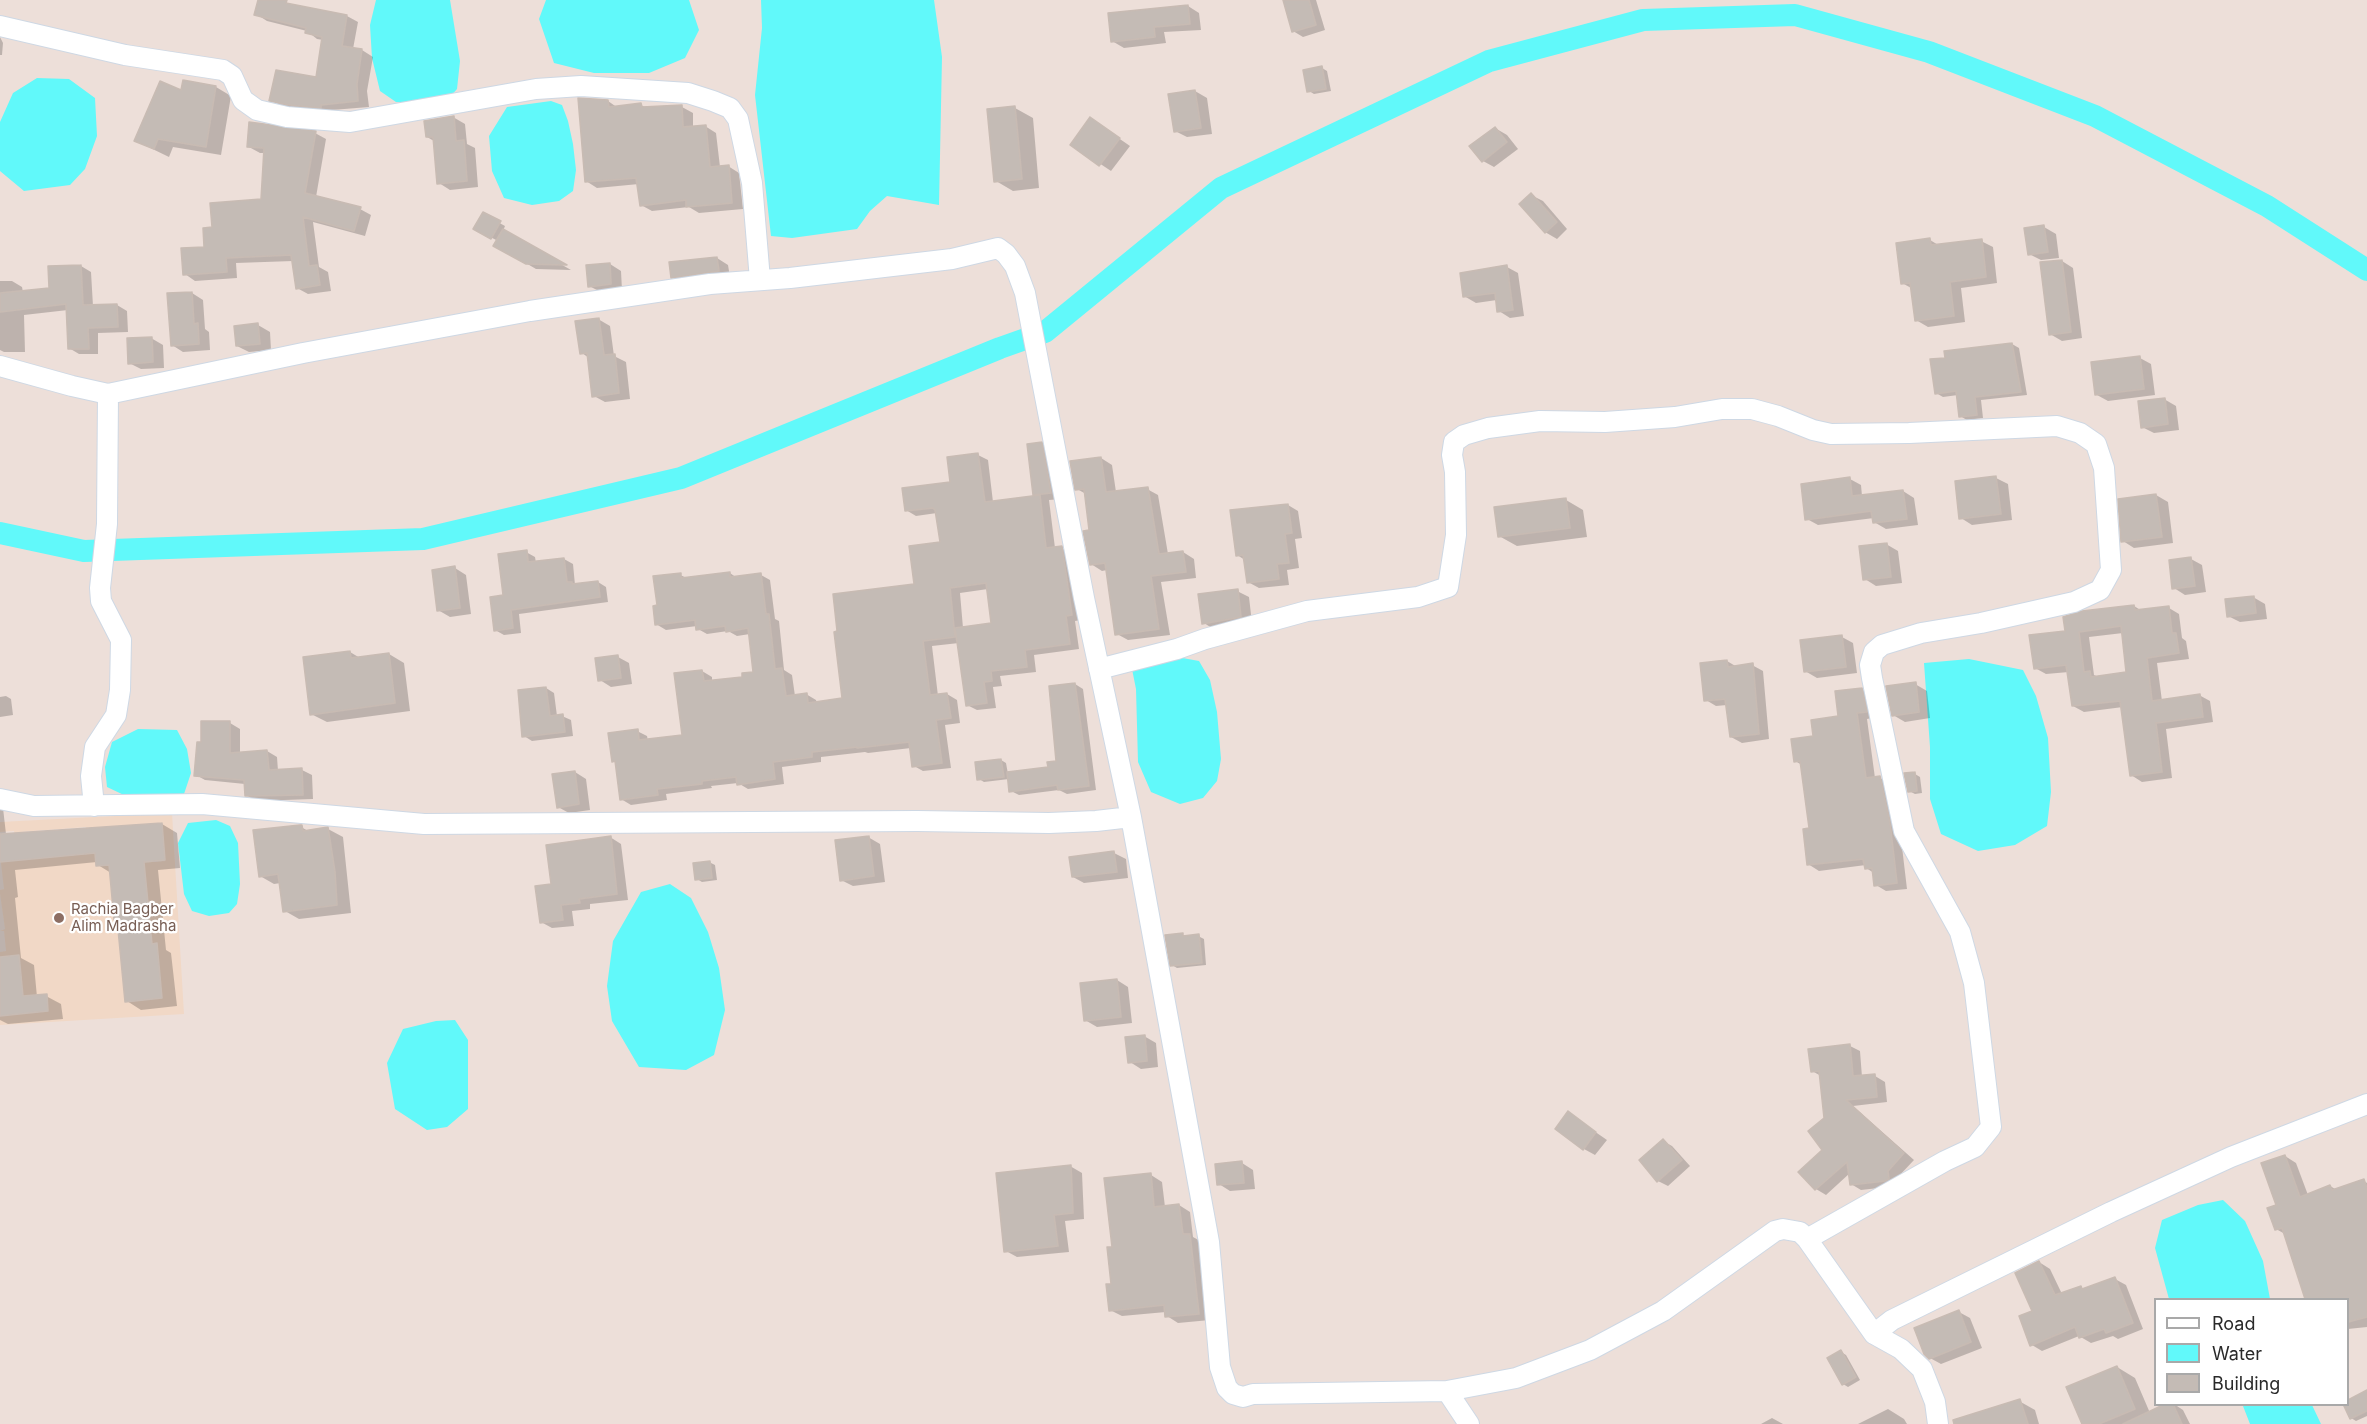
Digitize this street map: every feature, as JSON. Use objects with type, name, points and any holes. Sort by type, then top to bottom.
[{"type":"street","points":[[0,26],[125,56],[223,70],[232,76],[243,100],[257,110],[286,117],[350,122],[536,88],[581,86],[688,93],[713,101],[730,108],[738,119],[752,183],[760,280]]},
{"type":"street","points":[[0,366],[108,394],[530,311],[710,284],[952,259],[998,248],[1015,266],[1025,293],[1099,669],[1131,817],[1209,1242],[1220,1367],[1227,1388],[1233,1394],[1243,1396],[1447,1391],[1516,1378],[1590,1350],[1663,1311],[1774,1231],[1783,1229],[1800,1232],[1807,1239],[1874,1334],[1901,1349],[1922,1369],[1935,1402],[1938,1424]]},
{"type":"street","points":[[94,806],[92,776],[95,747],[116,715],[120,690],[121,640],[110,614],[101,601],[100,588],[107,524],[108,394]]},
{"type":"street","points":[[1099,669],[1307,611],[1418,597],[1449,587],[1456,535],[1455,472],[1452,455],[1454,442],[1464,435],[1488,428],[1540,421],[1605,422],[1676,417],[1722,409],[1752,409],[1831,434],[2057,426],[2080,433],[2096,444],[2104,468],[2111,570],[2100,590],[2074,602],[1981,623],[1921,633],[1882,645],[1874,652],[1870,665],[1872,678],[1904,831],[1960,932],[1974,983],[1991,1127],[1975,1147],[1945,1161],[1807,1239]]},
{"type":"street","points":[[0,799],[34,806],[202,804],[424,824],[905,821],[1049,823],[1131,817]]},
{"type":"street","points":[[1874,1334],[1892,1320],[2111,1212],[2231,1157],[2367,1104]]},
{"type":"street","points":[[1447,1391],[1469,1424]]},
{"type":"shaded area","name":"Rachia Bagber Alim Madrasha","points":[[172,813],[184,1014],[0,1025],[0,1016],[48,1011],[46,994],[23,996],[19,955],[0,957],[0,952],[6,951],[4,931],[0,931],[5,929],[0,894],[0,890],[4,889],[0,855],[16,849],[14,831],[0,832],[0,822]],"holes":[[[162,823],[165,861],[97,866],[93,829]],[[86,827],[88,854],[23,859],[21,832]],[[147,892],[149,916],[114,919],[112,895]],[[156,943],[162,998],[126,1002],[120,947]]]},
{"type":"water","points":[[376,0],[450,0],[460,61],[457,89],[449,98],[425,103],[396,102],[380,91],[372,58],[370,25]]},
{"type":"water","points":[[546,0],[689,0],[699,30],[685,58],[649,73],[594,73],[554,63],[539,19]]},
{"type":"water","points":[[761,0],[934,0],[942,57],[939,205],[887,196],[870,211],[857,229],[792,238],[771,236],[755,95],[762,28]]},
{"type":"water","points":[[37,78],[69,79],[95,98],[97,136],[85,169],[70,185],[24,191],[0,171],[0,122],[13,93]]},
{"type":"water","points":[[551,101],[562,105],[568,121],[576,170],[573,191],[559,201],[532,205],[504,198],[492,171],[489,136],[507,107]]},
{"type":"water","points":[[1177,657],[1199,661],[1210,680],[1217,712],[1221,759],[1217,781],[1203,798],[1180,804],[1151,792],[1138,762],[1136,689],[1132,669]]},
{"type":"water","points":[[1969,659],[2023,670],[2036,696],[2048,738],[2051,792],[2047,826],[2015,845],[1978,851],[1941,834],[1930,799],[1930,747],[1924,663]]},
{"type":"water","points":[[138,729],[177,730],[187,749],[191,773],[184,794],[161,799],[126,796],[107,787],[105,767],[112,742]]},
{"type":"water","points":[[216,820],[230,826],[238,843],[240,884],[237,904],[229,913],[209,916],[192,911],[184,894],[178,843],[188,823]]},
{"type":"water","points":[[670,884],[691,898],[708,932],[719,968],[725,1010],[714,1055],[686,1070],[639,1067],[612,1021],[607,986],[613,941],[641,892]]},
{"type":"water","points":[[455,1020],[468,1040],[468,1109],[447,1127],[427,1130],[395,1109],[387,1063],[403,1029],[436,1021]]},
{"type":"water","points":[[2223,1200],[2245,1221],[2263,1261],[2270,1298],[2169,1298],[2155,1248],[2162,1220],[2198,1205]]},
{"type":"water","points":[[2243,1406],[2312,1406],[2321,1424],[2250,1424]]},
{"type":"building","points":[[258,0],[287,0],[286,3],[347,15],[342,46],[362,49],[357,84],[358,101],[321,105],[321,108],[269,101],[276,70],[316,77],[322,37],[305,33],[306,28],[254,15]]},
{"type":"building","points":[[1283,0],[1309,0],[1316,25],[1292,32]]},
{"type":"building","points":[[1188,5],[1190,24],[1154,27],[1155,37],[1111,42],[1108,13]]},
{"type":"building","points":[[1322,66],[1326,89],[1307,92],[1303,70]]},
{"type":"building","points":[[183,80],[216,86],[206,147],[158,139],[154,149],[134,141],[160,81],[181,90]]},
{"type":"building","points":[[1195,90],[1201,128],[1174,132],[1168,94]]},
{"type":"building","points":[[578,98],[608,100],[609,107],[641,103],[642,107],[682,105],[683,127],[706,125],[710,167],[729,165],[732,203],[686,207],[686,200],[640,206],[636,178],[585,182]]},
{"type":"building","points":[[1015,106],[1022,179],[994,182],[987,109]]},
{"type":"building","points":[[454,116],[456,141],[464,140],[467,181],[437,184],[433,137],[426,137],[424,121]]},
{"type":"building","points":[[1090,117],[1120,138],[1099,166],[1070,145]]},
{"type":"building","points":[[249,122],[316,131],[305,193],[361,207],[354,231],[303,217],[309,266],[317,265],[320,285],[296,289],[291,255],[226,258],[227,272],[183,275],[181,248],[204,247],[203,228],[212,227],[210,203],[261,199],[264,148],[247,147]]},
{"type":"building","points":[[1495,127],[1507,142],[1482,162],[1469,146]]},
{"type":"building","points":[[1531,193],[1557,222],[1545,233],[1519,204]]},
{"type":"building","points":[[483,212],[501,221],[491,239],[473,229]]},
{"type":"building","points":[[2044,225],[2048,252],[2028,255],[2024,228]]},
{"type":"building","points":[[503,229],[567,265],[526,264],[493,246]]},
{"type":"building","points":[[1930,238],[1931,245],[1982,239],[1986,277],[1950,282],[1954,316],[1915,321],[1910,283],[1901,284],[1896,243]]},
{"type":"building","points":[[717,257],[719,271],[671,278],[669,262]]},
{"type":"building","points":[[2062,260],[2071,332],[2049,335],[2040,262]]},
{"type":"building","points":[[610,263],[611,284],[588,287],[586,265]]},
{"type":"building","points":[[81,265],[83,305],[117,304],[118,327],[88,328],[89,349],[68,349],[66,304],[0,312],[0,293],[49,288],[48,266]]},
{"type":"building","points":[[1507,265],[1513,310],[1497,312],[1495,293],[1463,297],[1460,273]]},
{"type":"building","points":[[192,292],[194,324],[198,323],[199,344],[171,346],[167,293]]},
{"type":"building","points":[[599,318],[604,355],[615,354],[619,393],[592,397],[587,353],[580,354],[575,321]]},
{"type":"building","points":[[258,323],[260,344],[236,346],[234,326]]},
{"type":"building","points":[[152,337],[153,362],[128,364],[127,338]]},
{"type":"building","points":[[2012,343],[2021,392],[1975,397],[1977,415],[1959,417],[1956,391],[1935,394],[1930,359],[1945,358],[1944,351]]},
{"type":"building","points":[[2140,356],[2144,389],[2095,395],[2091,362]]},
{"type":"building","points":[[2165,398],[2168,424],[2141,428],[2138,401]]},
{"type":"building","points":[[1042,442],[1051,493],[1033,495],[1027,444]]},
{"type":"building","points":[[978,453],[985,502],[1040,495],[1046,548],[1062,546],[1072,615],[1066,616],[1070,644],[1025,650],[1027,667],[991,671],[992,681],[984,682],[987,703],[966,706],[955,628],[991,623],[986,583],[950,588],[955,637],[923,641],[930,695],[947,693],[951,718],[936,720],[942,763],[912,767],[909,742],[812,752],[812,757],[773,762],[775,779],[737,785],[736,777],[702,781],[702,784],[657,789],[658,795],[620,800],[615,761],[612,762],[608,733],[638,729],[639,740],[682,735],[674,673],[702,670],[704,681],[742,677],[742,673],[753,672],[748,628],[726,632],[725,626],[696,630],[695,620],[655,625],[653,606],[657,605],[653,576],[681,573],[681,578],[730,572],[730,577],[761,573],[766,614],[769,614],[775,669],[782,668],[786,696],[807,693],[808,703],[842,698],[834,632],[837,631],[833,594],[914,584],[909,546],[940,542],[935,510],[933,508],[905,511],[902,488],[950,482],[947,457]]},
{"type":"building","points":[[1101,457],[1106,492],[1148,487],[1159,554],[1183,551],[1186,572],[1151,576],[1159,629],[1115,635],[1105,563],[1090,565],[1083,531],[1089,530],[1084,489],[1075,490],[1070,461]]},
{"type":"building","points":[[1996,476],[2001,514],[1959,519],[1955,481]]},
{"type":"building","points":[[1850,477],[1852,496],[1903,490],[1907,519],[1873,523],[1871,511],[1805,520],[1801,484]]},
{"type":"building","points":[[2156,494],[2162,537],[2121,542],[2118,499]]},
{"type":"building","points":[[1566,498],[1570,528],[1498,537],[1494,507]]},
{"type":"building","points":[[1288,504],[1292,533],[1285,534],[1289,563],[1277,564],[1279,579],[1247,583],[1243,555],[1236,556],[1230,510]]},
{"type":"building","points":[[1887,543],[1891,577],[1863,580],[1859,546]]},
{"type":"building","points":[[527,550],[528,562],[564,558],[567,582],[572,582],[572,584],[598,581],[600,597],[511,610],[513,628],[494,631],[490,597],[503,595],[498,554]]},
{"type":"building","points":[[2191,557],[2195,586],[2172,589],[2169,560]]},
{"type":"building","points":[[455,566],[460,608],[437,611],[432,570]]},
{"type":"building","points":[[1238,589],[1241,617],[1202,624],[1198,594]]},
{"type":"building","points":[[2254,596],[2256,613],[2227,617],[2225,599]]},
{"type":"building","points":[[2134,605],[2135,610],[2169,606],[2172,633],[2176,633],[2179,653],[2147,658],[2152,701],[2200,694],[2203,717],[2156,723],[2162,772],[2130,776],[2120,701],[2072,706],[2066,665],[2034,669],[2029,635],[2065,631],[2063,617],[2082,611]],"holes":[[[2121,626],[2126,672],[2091,677],[2090,671],[2084,672],[2079,632]]]},
{"type":"building","points":[[1842,635],[1846,667],[1804,672],[1800,640]]},
{"type":"building","points":[[350,651],[351,658],[389,653],[395,703],[310,715],[303,657]]},
{"type":"building","points":[[618,655],[621,678],[598,681],[595,658]]},
{"type":"building","points":[[1727,660],[1728,667],[1753,663],[1759,734],[1730,737],[1725,699],[1704,701],[1700,663]]},
{"type":"building","points":[[1916,682],[1919,712],[1892,716],[1886,686]]},
{"type":"building","points":[[1075,683],[1089,786],[1058,790],[1057,785],[1009,792],[1007,772],[1048,767],[1047,762],[1056,761],[1049,686]]},
{"type":"building","points":[[546,687],[550,716],[563,714],[565,732],[522,737],[518,690]]},
{"type":"building","points":[[1862,688],[1867,712],[1857,713],[1866,778],[1880,776],[1890,823],[1897,883],[1874,886],[1872,868],[1865,869],[1863,859],[1807,865],[1803,829],[1809,828],[1800,761],[1794,762],[1791,739],[1813,736],[1811,720],[1838,716],[1835,691]]},
{"type":"building","points":[[201,721],[230,721],[230,753],[267,750],[269,770],[302,768],[303,795],[245,796],[244,780],[194,776],[197,742],[201,742]]},
{"type":"building","points":[[1001,759],[1004,777],[977,780],[975,762]]},
{"type":"building","points":[[575,771],[579,804],[557,808],[552,774]]},
{"type":"building","points":[[1915,772],[1917,791],[1908,792],[1904,773]]},
{"type":"building","points":[[162,823],[165,860],[144,862],[152,944],[157,943],[162,998],[125,1002],[109,865],[96,866],[95,853],[0,862],[0,834]]},
{"type":"building","points":[[302,825],[303,831],[328,827],[337,905],[283,912],[278,874],[259,877],[253,830]]},
{"type":"building","points":[[611,836],[617,894],[579,899],[580,903],[561,905],[563,920],[540,923],[535,886],[551,884],[546,845]]},
{"type":"building","points":[[869,836],[874,876],[840,881],[835,840]]},
{"type":"building","points":[[1114,851],[1117,872],[1072,877],[1069,857]]},
{"type":"building","points":[[710,861],[712,878],[695,880],[693,863]]},
{"type":"building","points":[[1183,933],[1183,936],[1199,934],[1202,963],[1170,966],[1165,935]]},
{"type":"building","points":[[19,955],[23,996],[47,994],[48,1011],[0,1016],[0,957]]},
{"type":"building","points":[[1117,979],[1121,1017],[1084,1021],[1080,983]]},
{"type":"building","points":[[1145,1035],[1147,1061],[1128,1063],[1125,1037]]},
{"type":"building","points":[[1850,1044],[1853,1076],[1875,1074],[1877,1097],[1846,1100],[1904,1153],[1888,1171],[1889,1179],[1885,1181],[1850,1185],[1847,1162],[1815,1190],[1798,1172],[1822,1150],[1808,1131],[1824,1118],[1819,1071],[1811,1072],[1808,1049]]},
{"type":"building","points":[[1568,1111],[1596,1132],[1583,1150],[1555,1129]]},
{"type":"building","points":[[1663,1139],[1682,1160],[1657,1182],[1639,1160]]},
{"type":"building","points":[[2285,1155],[2300,1197],[2330,1185],[2332,1190],[2364,1179],[2367,1188],[2367,1317],[2349,1322],[2349,1298],[2305,1298],[2282,1228],[2275,1230],[2267,1208],[2276,1205],[2261,1163]]},
{"type":"building","points":[[1242,1161],[1244,1183],[1217,1185],[1215,1164]]},
{"type":"building","points":[[1071,1165],[1073,1213],[1054,1215],[1058,1246],[1004,1252],[996,1173]]},
{"type":"building","points":[[1151,1173],[1154,1207],[1179,1204],[1183,1234],[1190,1234],[1199,1314],[1165,1317],[1164,1305],[1109,1311],[1106,1284],[1111,1284],[1107,1247],[1112,1247],[1104,1178]]},
{"type":"building","points":[[2039,1261],[2055,1295],[2081,1286],[2082,1289],[2115,1277],[2133,1323],[2106,1333],[2104,1329],[2079,1338],[2075,1327],[2030,1346],[2019,1316],[2032,1311],[2015,1273]]},
{"type":"building","points":[[1959,1310],[1971,1342],[1929,1359],[1924,1354],[1914,1328]]},
{"type":"building","points":[[1841,1350],[1856,1377],[1842,1385],[1827,1358]]},
{"type":"building","points":[[2117,1366],[2135,1409],[2099,1424],[2082,1424],[2066,1387]]},
{"type":"building","points":[[2367,1390],[2367,1411],[2350,1419],[2344,1406],[2349,1406],[2349,1399]]},
{"type":"building","points":[[2020,1399],[2028,1424],[1954,1424],[1953,1420]]},
{"type":"building","points":[[2161,1406],[2174,1406],[2182,1424],[2123,1424]]},
{"type":"waterway","points":[[0,533],[84,551],[423,539],[681,478],[1000,348],[1045,332],[1221,188],[1489,61],[1643,20],[1795,15],[1929,52],[2095,116],[2267,206],[2367,270]]},
{"type":"place","name":"Rachia Bagber Alim Madrasha","points":[[59,918]]}]
